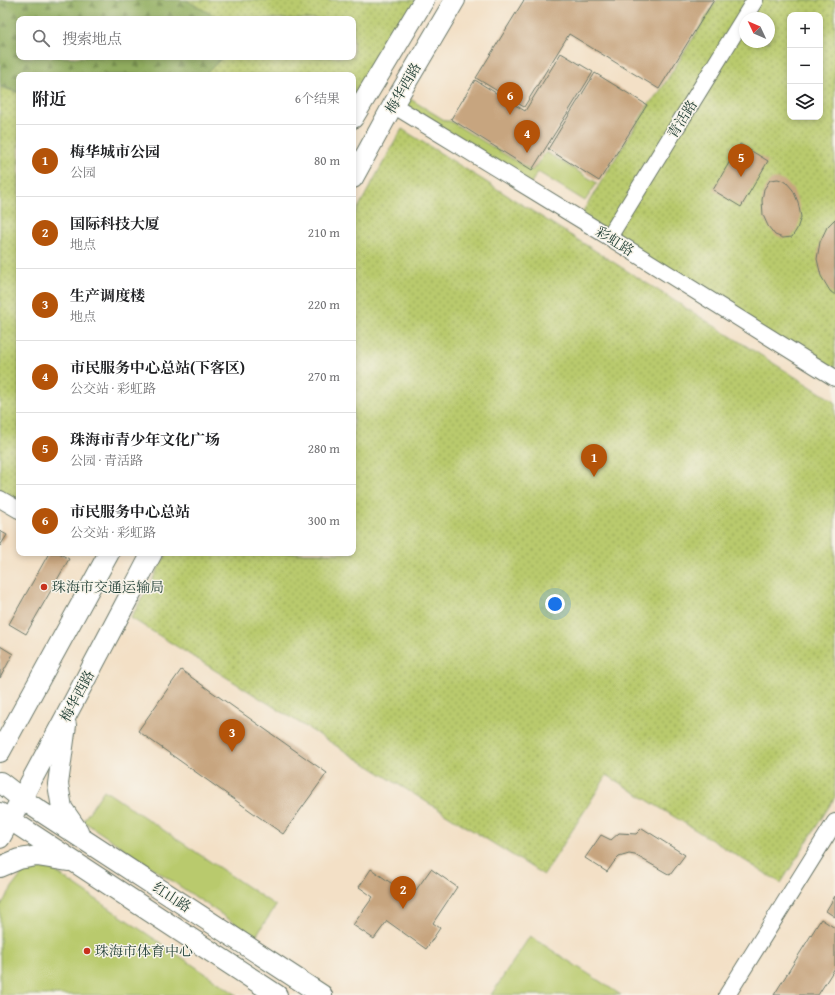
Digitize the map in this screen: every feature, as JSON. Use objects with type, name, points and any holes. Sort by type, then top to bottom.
[{"type":"main road","name":"梅华西路","points":[[356,113],[424,0]]},
{"type":"main road","name":"梅华西路","points":[[356,173],[393,105],[455,0]]},
{"type":"main road","points":[[0,752],[103,556]]},
{"type":"main road","name":"梅华西路","points":[[0,838],[5,816],[22,799],[150,556]]},
{"type":"main road","points":[[67,715],[58,784],[62,808],[85,841]]},
{"type":"main road","name":"红山路","points":[[0,782],[22,799],[85,841],[322,995]]},
{"type":"main road","name":"红山路","points":[[5,816],[277,995]]},
{"type":"main road","points":[[0,867],[19,859],[37,856],[74,861]]},
{"type":"street","name":"青活路","points":[[609,237],[755,0]]},
{"type":"street","name":"彩虹路","points":[[393,105],[609,237],[835,378]]},
{"type":"street","points":[[0,500],[16,508]]},
{"type":"street","points":[[726,995],[835,822]]},
{"type":"green space","points":[[0,0],[186,0],[214,16],[16,16],[16,60],[219,60],[208,72],[16,72],[16,91],[0,86]]},
{"type":"green space","points":[[186,0],[424,0],[356,113],[356,72],[208,72],[220,60],[356,60],[356,16],[215,16]]},
{"type":"green space","points":[[717,0],[752,0],[745,12],[739,12],[739,21],[608,233],[580,216],[649,104],[660,91]]},
{"type":"green space","points":[[755,0],[835,0],[835,377],[609,237],[739,26],[739,48],[775,48],[775,12],[748,12]]},
{"type":"green space","points":[[0,87],[16,92],[16,508],[0,499]]},
{"type":"green space","points":[[402,94],[446,121],[450,121],[532,171],[546,152],[597,183],[585,201],[538,172],[529,186],[396,105]]},
{"type":"green space","points":[[402,129],[835,402],[835,797],[781,883],[607,775],[544,875],[131,618],[165,556],[356,556],[356,212]]},
{"type":"green space","points":[[104,790],[276,906],[255,937],[83,821]]},
{"type":"green space","name":"珠海市体育中心","points":[[50,868],[237,995],[0,995],[0,907],[25,870]]},
{"type":"green space","points":[[530,936],[621,995],[491,995]]},
{"type":"building","points":[[524,0],[714,0],[659,89],[569,34],[524,107],[476,78]]},
{"type":"building","points":[[561,53],[593,72],[532,170],[451,119],[475,80],[525,111]]},
{"type":"building","points":[[595,73],[647,105],[599,181],[548,149]]},
{"type":"building","points":[[740,144],[768,161],[741,207],[713,190]]},
{"type":"building","points":[[778,179],[786,182],[793,190],[798,202],[801,217],[797,229],[792,237],[783,238],[775,235],[768,226],[763,215],[762,200],[764,189],[770,180]]},
{"type":"building","points":[[835,219],[835,295],[830,291],[821,276],[817,259],[820,242],[827,227]]},
{"type":"building","points":[[0,531],[7,535],[0,546]]},
{"type":"building","points":[[47,556],[64,556],[69,559],[26,634],[9,624]]},
{"type":"building","points":[[0,646],[13,654],[0,678]]},
{"type":"building","points":[[181,670],[327,773],[283,834],[138,731]]},
{"type":"building","points":[[642,828],[685,855],[670,875],[635,855],[629,854],[619,857],[607,872],[585,858],[601,835],[611,840],[619,833],[636,834]]},
{"type":"building","points":[[371,869],[411,897],[431,869],[457,887],[433,923],[440,928],[426,949],[387,921],[374,939],[353,925],[373,897],[359,887]]},
{"type":"building","points":[[835,896],[835,917],[826,911]]},
{"type":"building","points":[[821,919],[835,928],[835,968],[818,995],[774,995]]},
{"type":"place","name":"市民服务中心总站","points":[[510,115]]},
{"type":"place","name":"市民服务中心总站(下客区)","points":[[527,153]]},
{"type":"place","name":"珠海市青少年文化广场","points":[[741,177]]},
{"type":"place","name":"梅华城市公园","points":[[594,477]]},
{"type":"place","name":"珠海市交通运输局","points":[[44,587]]},
{"type":"place","name":"生产调度楼","points":[[232,752]]},
{"type":"place","name":"国际科技大厦","points":[[403,909]]},
{"type":"place","name":"珠海市体育中心","points":[[87,951]]}]
